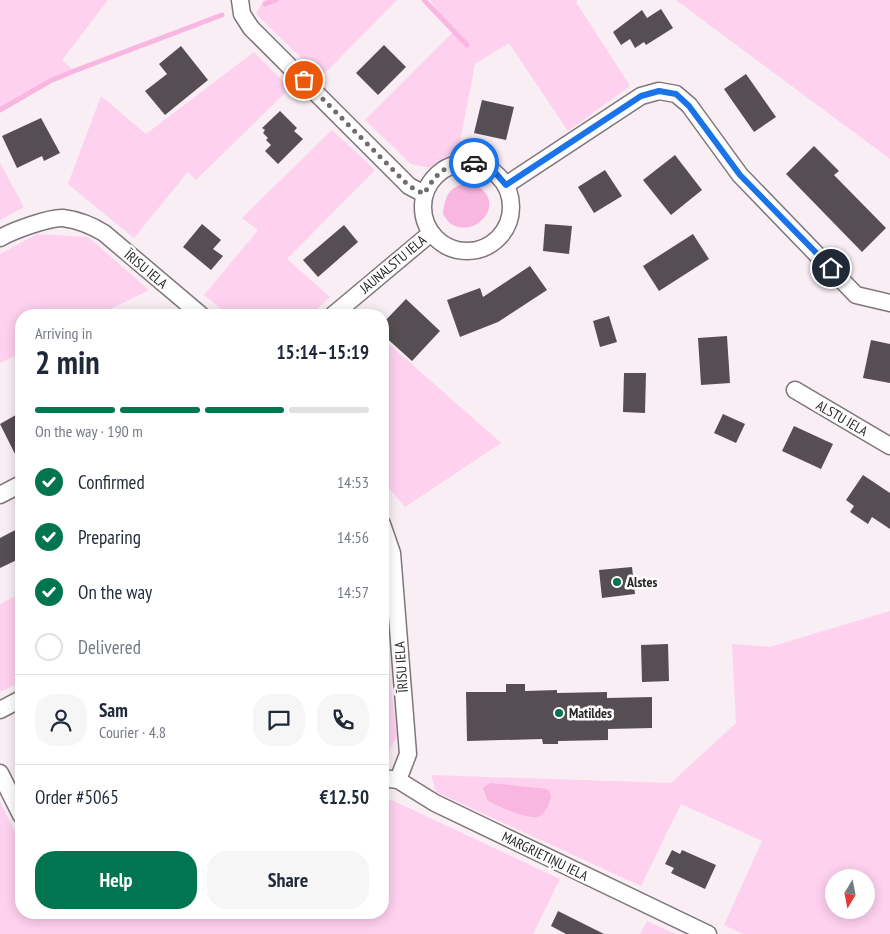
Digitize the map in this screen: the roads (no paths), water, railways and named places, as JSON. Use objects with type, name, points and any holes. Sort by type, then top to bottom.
[{"type":"street","points":[[240,0],[242,14],[251,28],[409,186],[424,194]]},
{"type":"street","points":[[506,185],[641,96],[659,91],[676,94],[689,106],[740,175],[856,295],[890,303]]},
{"type":"street","points":[[472,162],[492,169],[506,185],[512,206],[507,228],[492,244],[470,251],[448,247],[431,233],[423,214],[424,194],[434,176],[452,165],[472,162]]},
{"type":"street","name":"ĪRISU IELA","points":[[0,238],[13,231],[62,218],[90,224],[104,233],[194,309]]},
{"type":"street","name":"JAUNALSTU IELA","points":[[339,309],[431,233]]},
{"type":"street","name":"ALSTU IELA","points":[[795,390],[890,446]]},
{"type":"street","points":[[0,495],[15,487]]},
{"type":"street","name":"ĪRISU IELA","points":[[389,544],[392,553],[408,754],[390,779]]},
{"type":"street","points":[[0,710],[15,702]]},
{"type":"street","points":[[0,773],[15,803]]},
{"type":"street","name":"MARGRIETIŅU IELA","points":[[390,779],[434,803],[708,934]]},
{"type":"waterway","points":[[265,4],[276,0]]},
{"type":"waterway","points":[[424,0],[467,45]]},
{"type":"waterway","points":[[0,110],[50,81],[222,15]]},
{"type":"place","name":"Alstes","points":[[617,582]]},
{"type":"place","name":"Matildes","points":[[559,713]]}]
